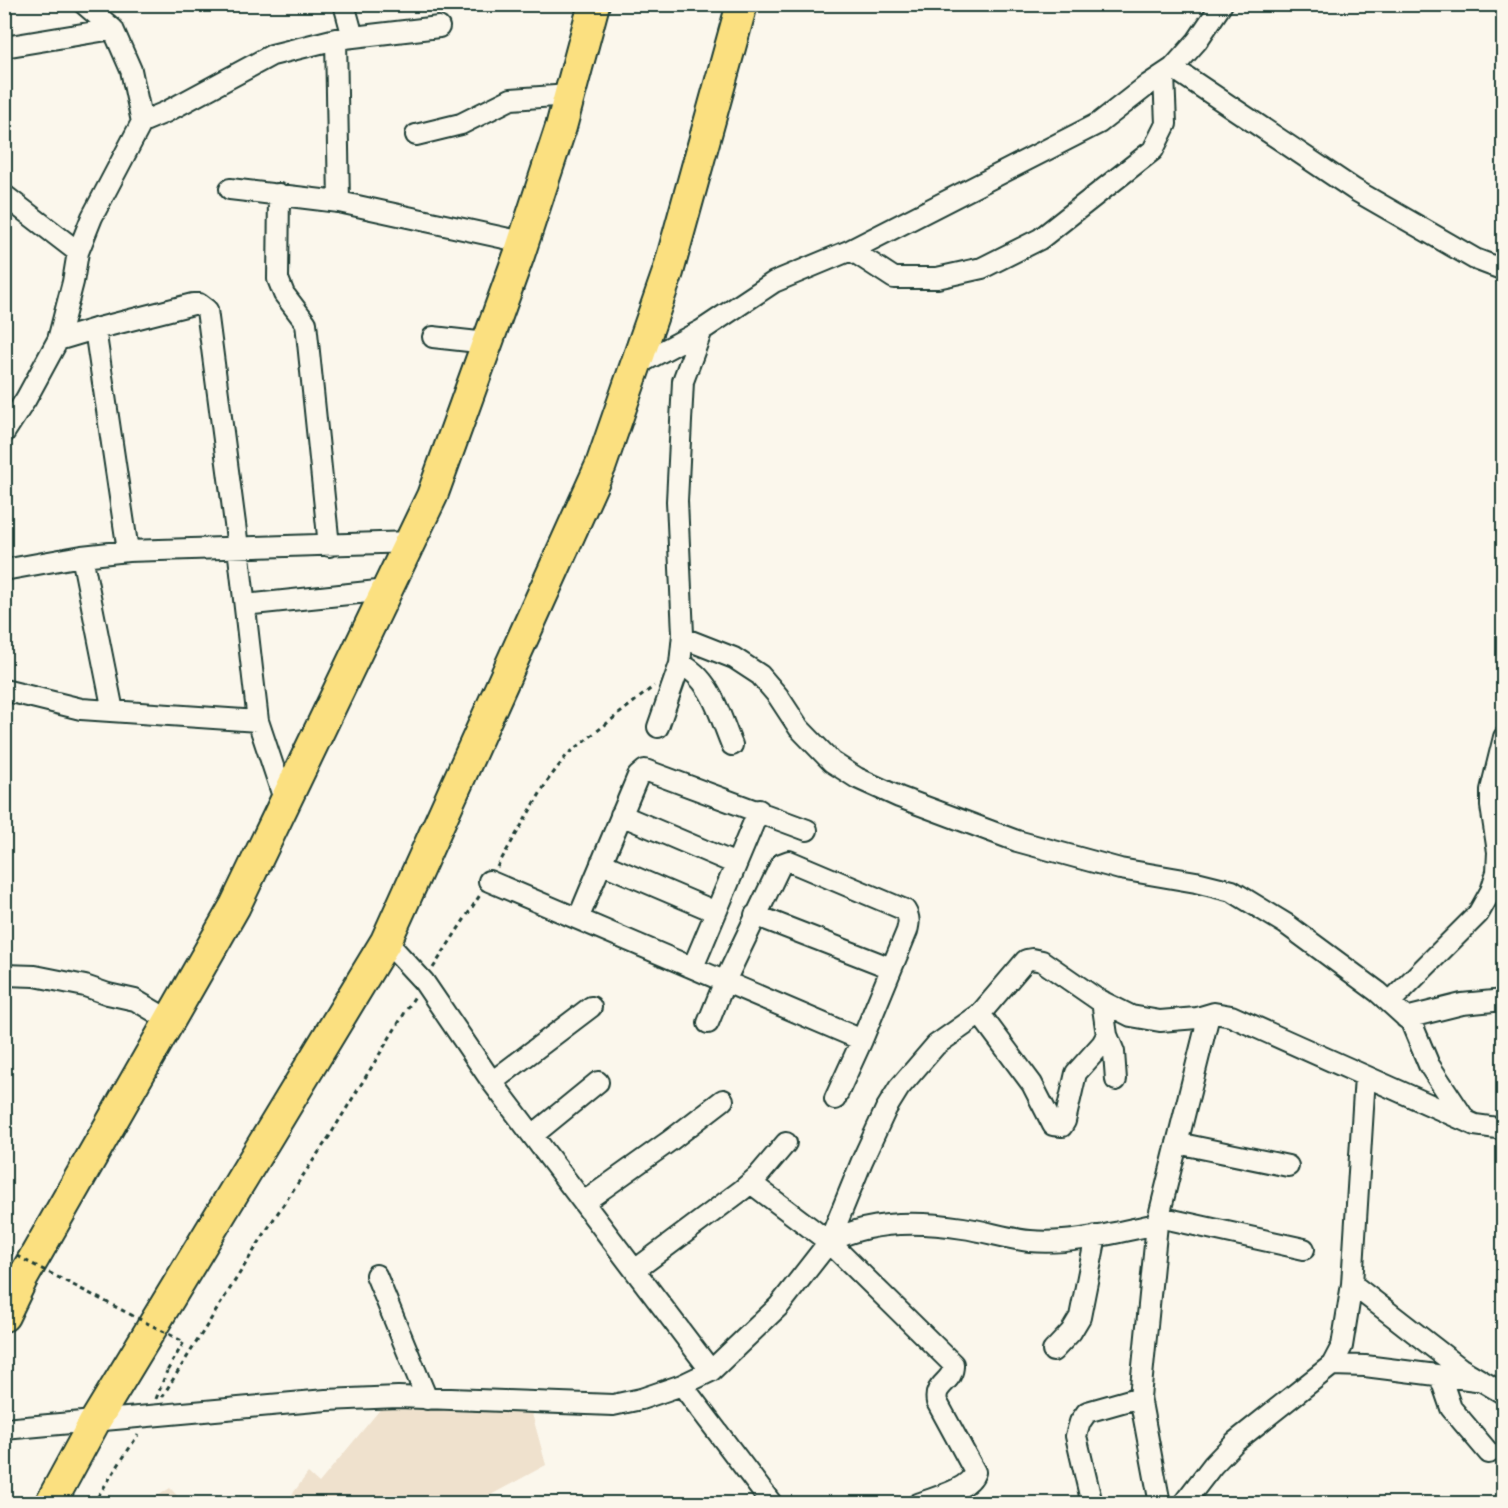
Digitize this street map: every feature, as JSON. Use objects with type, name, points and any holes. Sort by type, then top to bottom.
[{"type":"highway","points":[[4,1316],[22,1279],[236,906],[432,496],[523,242],[570,95],[594,4]]},
{"type":"highway","points":[[50,1503],[94,1422],[386,941],[600,465],[668,272],[742,4]]},
{"type":"street","points":[[84,4],[113,29],[131,70],[142,122]]},
{"type":"street","points":[[339,202],[344,4]]},
{"type":"street","points":[[635,366],[702,330],[774,282],[851,250],[1099,123],[1169,71],[1197,41],[1222,4]]},
{"type":"street","points":[[4,433],[26,399],[58,340],[78,252],[92,217],[142,122],[166,112],[272,55],[344,38],[439,27]]},
{"type":"street","points":[[4,47],[113,29]]},
{"type":"street","points":[[851,250],[894,278],[937,278],[982,268],[1040,239],[1153,150],[1166,124],[1169,71]]},
{"type":"street","points":[[1169,71],[1355,190],[1475,259],[1503,270]]},
{"type":"street","points":[[416,135],[461,124],[511,99],[570,95]]},
{"type":"street","points":[[230,189],[339,202],[523,242]]},
{"type":"street","points":[[279,194],[278,279],[284,294],[306,323],[329,546]]},
{"type":"street","points":[[4,195],[78,252]]},
{"type":"street","points":[[58,340],[193,304],[199,304],[207,310],[258,721],[285,802]]},
{"type":"street","points":[[94,329],[128,551]]},
{"type":"street","points":[[658,728],[680,664],[683,638],[677,501],[683,381],[702,330]]},
{"type":"street","points":[[433,337],[487,343]]},
{"type":"street","points":[[4,570],[82,556],[128,551],[411,542]]},
{"type":"street","points":[[82,556],[113,711]]},
{"type":"street","points":[[245,605],[387,590]]},
{"type":"street","points":[[683,638],[734,658],[760,675],[778,696],[799,728],[832,762],[857,778],[899,797],[1017,841],[1120,869],[1196,882],[1232,891],[1286,924],[1390,1002],[1411,1023],[1429,1065],[1466,1120]]},
{"type":"street","points":[[680,664],[698,675],[709,689],[732,746]]},
{"type":"street","points":[[4,690],[81,709],[258,721]]},
{"type":"street","points":[[1390,1002],[1478,914],[1491,891],[1497,872],[1498,852],[1491,806],[1503,736]]},
{"type":"street","points":[[578,919],[641,772],[649,770],[807,830]]},
{"type":"street","points":[[693,967],[759,810]]},
{"type":"street","points":[[621,815],[736,864]]},
{"type":"street","points":[[708,1023],[755,915],[781,864],[789,861],[905,910],[909,916],[909,922],[862,1040],[835,1099]]},
{"type":"street","points":[[601,863],[716,912]]},
{"type":"street","points":[[489,881],[862,1040]]},
{"type":"street","points":[[755,915],[891,968]]},
{"type":"street","points":[[386,941],[424,982],[492,1082],[711,1371]]},
{"type":"street","points":[[4,1430],[326,1400],[398,1397],[613,1405],[641,1399],[682,1385],[711,1371],[779,1306],[829,1242],[862,1161],[898,1088],[936,1044],[980,1014],[1026,960],[1032,958],[1050,966],[1102,1002],[1131,1016],[1160,1021],[1214,1013],[1231,1016],[1475,1125],[1503,1129]]},
{"type":"street","points":[[4,975],[34,976],[85,986],[135,1000],[169,1020]]},
{"type":"street","points":[[1406,1018],[1462,1004],[1503,1000]]},
{"type":"street","points":[[1102,1002],[1107,1035],[1114,1052],[1116,1080]]},
{"type":"street","points":[[492,1082],[591,1006]]},
{"type":"street","points":[[980,1014],[1032,1084],[1053,1125],[1057,1127],[1062,1126],[1065,1121],[1076,1073],[1102,1044],[1107,1035]]},
{"type":"street","points":[[1160,1503],[1140,1397],[1158,1221],[1209,1015]]},
{"type":"street","points":[[1183,1503],[1213,1465],[1235,1442],[1332,1365],[1342,1346],[1352,1284],[1365,1076]]},
{"type":"street","points":[[533,1135],[598,1082]]},
{"type":"street","points":[[584,1202],[723,1100]]},
{"type":"street","points":[[635,1270],[751,1183],[786,1143]]},
{"type":"street","points":[[1177,1143],[1288,1166]]},
{"type":"street","points":[[751,1183],[829,1242],[953,1364],[954,1371],[951,1377],[939,1387],[937,1402],[975,1472],[973,1479],[966,1485],[918,1503]]},
{"type":"street","points":[[829,1242],[846,1232],[868,1227],[915,1223],[962,1227],[1030,1241],[1096,1236],[1158,1221],[1304,1249]]},
{"type":"street","points":[[1053,1351],[1071,1332],[1080,1317],[1096,1236]]},
{"type":"street","points":[[376,1275],[427,1399]]},
{"type":"street","points":[[1352,1284],[1460,1368],[1502,1391]]},
{"type":"street","points":[[1332,1365],[1365,1366],[1481,1381]]},
{"type":"street","points":[[1440,1376],[1451,1408],[1490,1453]]},
{"type":"street","points":[[682,1385],[772,1503]]},
{"type":"street","points":[[1092,1503],[1076,1436],[1080,1422],[1087,1413],[1140,1397]]},
{"type":"path","points":[[93,1503],[275,1217],[329,1137],[489,881],[548,780],[567,755],[680,664]]},
{"type":"path","points":[[4,1257],[7,1251],[184,1342],[167,1371],[149,1418]]},
{"type":"shaded area","points":[[528,1399],[546,1465],[476,1503],[285,1504],[308,1473],[319,1483],[388,1400]]},
{"type":"shaded area","points":[[170,1488],[184,1503],[147,1503]]}]
